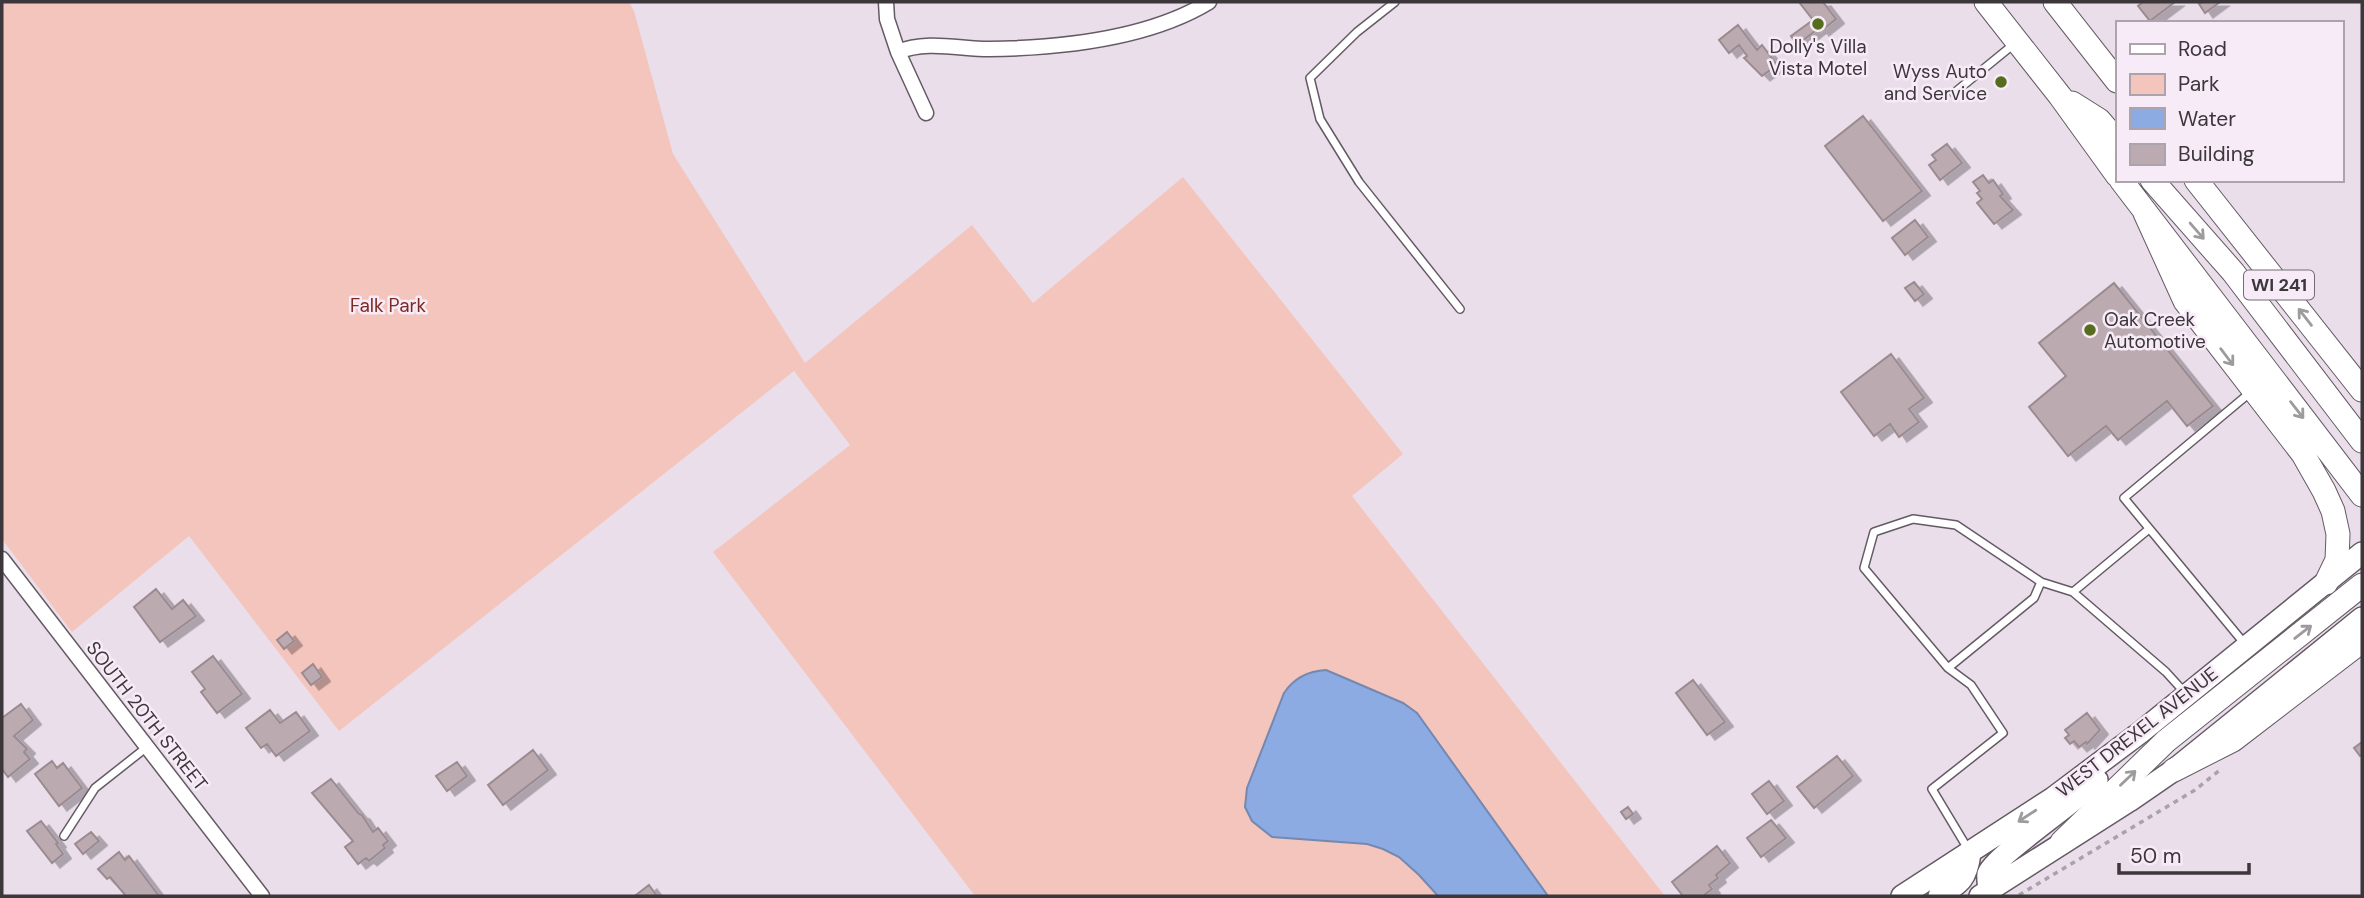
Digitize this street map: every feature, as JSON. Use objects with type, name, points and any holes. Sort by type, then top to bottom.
[{"type":"main road","points":[[1986,2],[2060,96],[2116,174]]},
{"type":"main road","points":[[2055,2],[2116,80]]},
{"type":"main road","points":[[2060,96],[2099,120],[2116,140]]},
{"type":"main road","points":[[2122,182],[2145,213],[2185,301],[2362,495]]},
{"type":"main road","points":[[2154,182],[2233,272],[2362,441]]},
{"type":"main road","name":"WI 241","points":[[2198,182],[2362,390]]},
{"type":"main road","points":[[2262,383],[2333,511],[2338,534],[2337,560],[2326,583]]},
{"type":"main road","points":[[2062,842],[2166,741],[2362,586]]},
{"type":"main road","points":[[2174,770],[2233,740],[2362,641]]},
{"type":"street","points":[[886,2],[887,19],[898,52],[926,113]]},
{"type":"street","points":[[898,52],[911,47],[989,49],[1089,43],[1186,15],[1209,2]]},
{"type":"street","name":"WEST DREXEL AVENUE","points":[[1981,878],[2053,798],[2141,732],[2362,553]]},
{"type":"street","name":"SOUTH 20TH STREET","points":[[2,559],[262,896]]},
{"type":"street","name":"WEST DREXEL AVENUE","points":[[1902,896],[1981,878],[2062,842],[2129,802],[2174,770],[2362,618]]},
{"type":"street","points":[[1940,896],[1959,884],[1968,871],[1981,878],[1988,875],[1997,860],[2089,789],[2141,732]]},
{"type":"lane","points":[[1395,2],[1357,32],[1310,78],[1320,119],[1359,182],[1460,309]]},
{"type":"lane","points":[[1954,93],[2018,42]]},
{"type":"lane","points":[[2246,647],[2124,498],[2262,383]]},
{"type":"lane","points":[[1981,878],[1932,789],[2003,733],[1970,685],[1948,668],[1864,568],[1874,533],[1913,519],[1956,525],[2041,582],[2073,592],[2166,672],[2187,694]]},
{"type":"lane","points":[[2073,592],[2149,529]]},
{"type":"lane","points":[[1948,668],[2034,598],[2041,582]]},
{"type":"lane","points":[[64,836],[95,788],[147,747]]},
{"type":"green space","name":"Falk Park","points":[[2,2],[629,2],[634,11],[673,154],[805,363],[972,225],[1033,303],[1183,177],[1403,454],[1352,496],[1665,896],[975,896],[713,552],[850,445],[794,371],[339,731],[189,536],[72,632],[2,539]]},
{"type":"water","points":[[1326,670],[1403,703],[1417,713],[1548,896],[1438,896],[1399,857],[1383,849],[1367,844],[1272,837],[1252,821],[1245,807],[1247,788],[1284,693],[1302,676]]},
{"type":"building","name":"Dolly's Villa Vista Motel","points":[[1799,2],[1823,2],[1836,19],[1797,45],[1791,36],[1813,20]]},
{"type":"building","points":[[2143,2],[2175,2],[2150,21],[2138,6]]},
{"type":"building","points":[[2220,2],[2205,13],[2199,4]]},
{"type":"building","points":[[1738,25],[1757,50],[1762,45],[1777,65],[1762,76],[1744,58],[1747,56],[1739,45],[1729,53],[1719,40]]},
{"type":"building","points":[[1863,116],[1922,191],[1883,221],[1825,146]]},
{"type":"building","points":[[1947,144],[1962,163],[1940,180],[1929,165],[1936,160],[1932,155]]},
{"type":"building","points":[[1983,175],[1989,183],[1993,180],[2003,194],[2000,196],[2013,210],[1994,224],[1977,203],[1982,199],[1973,182]]},
{"type":"building","points":[[1915,220],[1928,237],[1905,255],[1892,238]]},
{"type":"building","points":[[1914,282],[1924,294],[1915,301],[1905,288]]},
{"type":"building","points":[[2114,283],[2213,406],[2187,426],[2167,401],[2118,440],[2106,426],[2068,456],[2029,407],[2066,376],[2039,343]]},
{"type":"building","points":[[1891,354],[1924,398],[1909,409],[1919,422],[1899,437],[1890,424],[1874,436],[1841,392]]},
{"type":"building","points":[[156,589],[172,609],[183,600],[196,616],[160,642],[134,607]]},
{"type":"building","points":[[287,632],[294,641],[284,649],[277,640]]},
{"type":"building","points":[[213,656],[242,694],[217,713],[201,692],[205,689],[192,672]]},
{"type":"building","points":[[313,664],[322,677],[311,685],[302,673]]},
{"type":"building","points":[[1693,680],[1725,722],[1707,735],[1676,693]]},
{"type":"building","points":[[21,704],[33,720],[14,736],[27,749],[24,752],[30,759],[8,777],[2,769],[2,718]]},
{"type":"building","points":[[270,710],[280,723],[296,712],[310,731],[276,756],[267,744],[261,748],[246,728]]},
{"type":"building","points":[[2087,713],[2100,730],[2087,744],[2086,742],[2079,747],[2074,741],[2070,744],[2065,738],[2069,735],[2065,730]]},
{"type":"building","points":[[2362,742],[2362,755],[2360,756],[2354,748]]},
{"type":"building","points":[[533,750],[548,770],[503,805],[488,785]]},
{"type":"building","points":[[1837,756],[1853,776],[1814,808],[1797,787]]},
{"type":"building","points":[[52,761],[57,768],[63,763],[82,788],[59,806],[35,774]]},
{"type":"building","points":[[457,762],[467,776],[447,791],[436,776]]},
{"type":"building","points":[[331,779],[373,832],[378,828],[388,841],[383,845],[385,848],[369,861],[366,858],[358,864],[345,847],[353,841],[312,793]]},
{"type":"building","points":[[1769,781],[1784,801],[1767,814],[1752,794]]},
{"type":"building","points":[[1628,807],[1633,814],[1626,819],[1621,812]]},
{"type":"building","points":[[1771,820],[1786,838],[1761,857],[1747,838]]},
{"type":"building","points":[[41,821],[63,854],[52,863],[27,831]]},
{"type":"building","points":[[91,832],[99,841],[83,854],[75,844]]},
{"type":"building","points":[[1717,846],[1730,863],[1716,875],[1718,878],[1709,885],[1712,889],[1703,896],[1683,896],[1672,882]]},
{"type":"building","points":[[119,852],[125,860],[129,856],[159,896],[126,896],[110,877],[107,879],[98,869]]},
{"type":"building","points":[[649,885],[657,896],[636,895]]},
{"type":"place","name":"Dolly's Villa Vista Motel","points":[[1818,24]]},
{"type":"place","name":"Wyss Auto and Service","points":[[2001,82]]},
{"type":"place","name":"Oak Creek Automotive","points":[[2090,330]]}]
